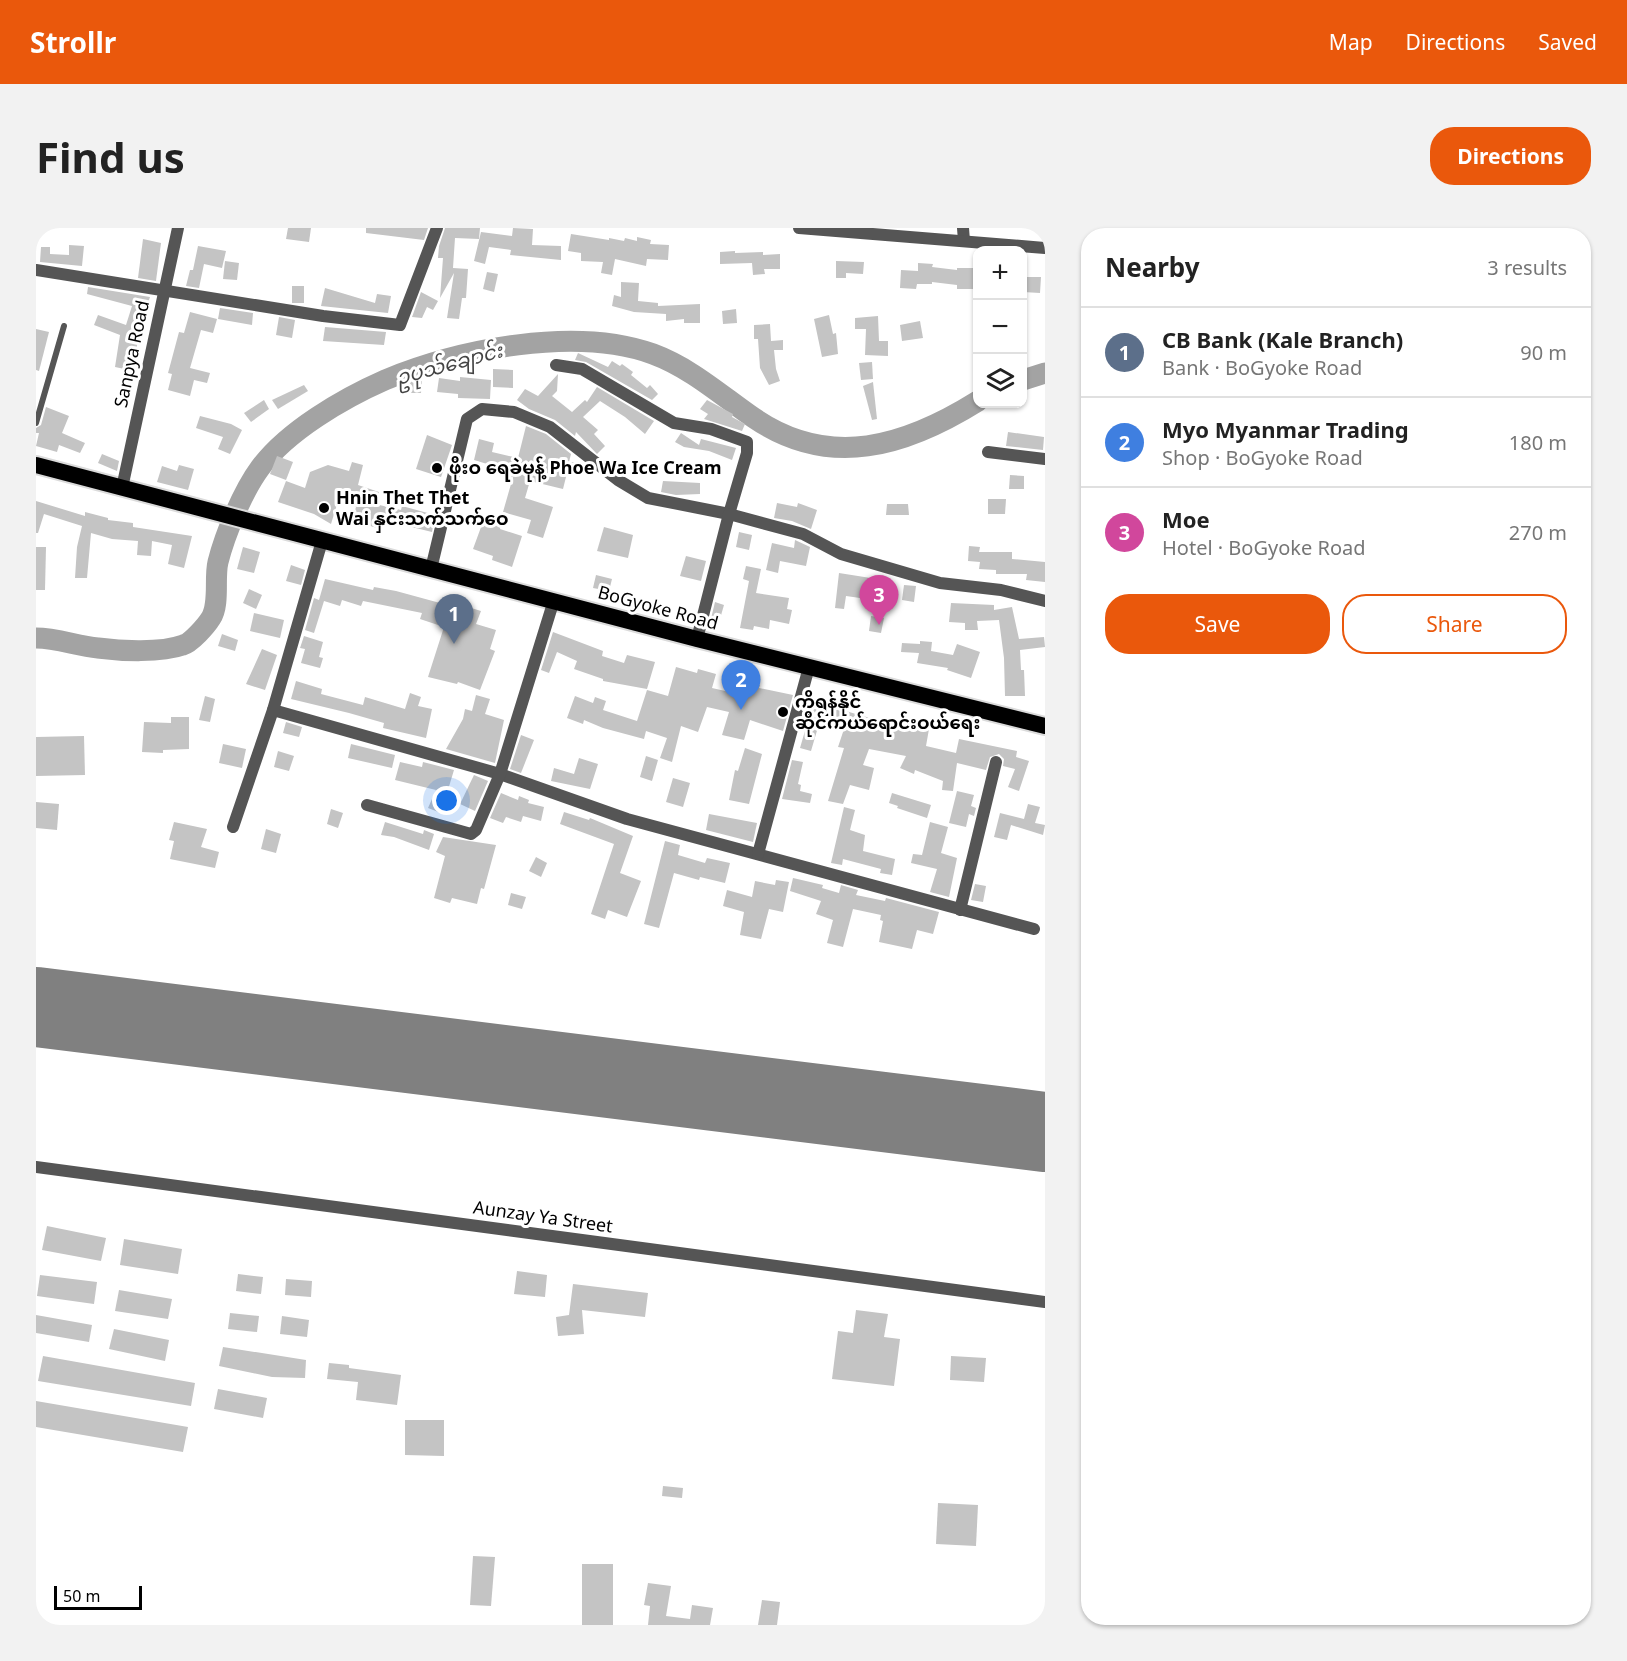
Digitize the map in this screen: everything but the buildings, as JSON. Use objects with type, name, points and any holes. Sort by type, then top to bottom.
[{"type":"highway","name":"BoGyoke Road","points":[[36,465],[697,639],[1045,726]]},
{"type":"street","name":"Sanpya Road","points":[[122,488],[178,228]]},
{"type":"street","points":[[36,270],[400,325],[437,228]]},
{"type":"street","points":[[799,228],[851,230],[1045,248]]},
{"type":"street","points":[[963,228],[964,241]]},
{"type":"street","points":[[556,365],[582,369],[674,423],[711,429],[747,442],[747,453],[697,639]]},
{"type":"street","points":[[431,568],[467,419],[482,409],[514,412],[550,427],[618,480],[648,498],[729,514],[803,534],[841,554],[940,583],[1001,590],[1045,601]]},
{"type":"street","points":[[988,452],[1045,459]]},
{"type":"street","points":[[232,827],[273,710],[322,541]]},
{"type":"street","points":[[367,805],[471,834],[476,830],[500,774],[554,600]]},
{"type":"street","points":[[758,854],[809,667]]},
{"type":"street","points":[[273,710],[500,774],[627,819],[1034,929]]},
{"type":"street","points":[[960,910],[996,762]]},
{"type":"street","name":"Aunzay Ya Street","points":[[36,1167],[1045,1302]]},
{"type":"lane","points":[[36,423],[64,327]]},
{"type":"waterway","name":"ဥပုသ်ချောင်း","points":[[36,638],[90,647],[129,650],[174,648],[190,641],[206,625],[214,612],[217,568],[225,539],[247,488],[271,454],[317,417],[352,396],[385,380],[448,359],[518,345],[554,342],[589,342],[622,346],[653,354],[680,367],[754,418],[782,434],[811,444],[839,447],[867,446],[896,440],[951,417],[973,404]]},
{"type":"waterway","name":"ဥပုသ်ချောင်း","points":[[1027,379],[1045,373]]},
{"type":"runway","points":[[36,1007],[1045,1132]]},
{"type":"place","name":"ဖိုးဝ ရေခဲမုန့် Phoe Wa Ice Cream","points":[[437,468]]},
{"type":"place","name":"Hnin Thet Thet Wai နှင်းသက်သက်ဝေ","points":[[324,508]]},
{"type":"place","name":"Moe","points":[[879,625]]},
{"type":"place","name":"CB Bank (Kale Branch)","points":[[454,644]]},
{"type":"place","name":"Myo Myanmar Trading","points":[[741,710]]},
{"type":"place","name":"ကိုရန်နိုင် ဆိုင်ကယ်ရောင်းဝယ်ရေး","points":[[783,712]]}]
